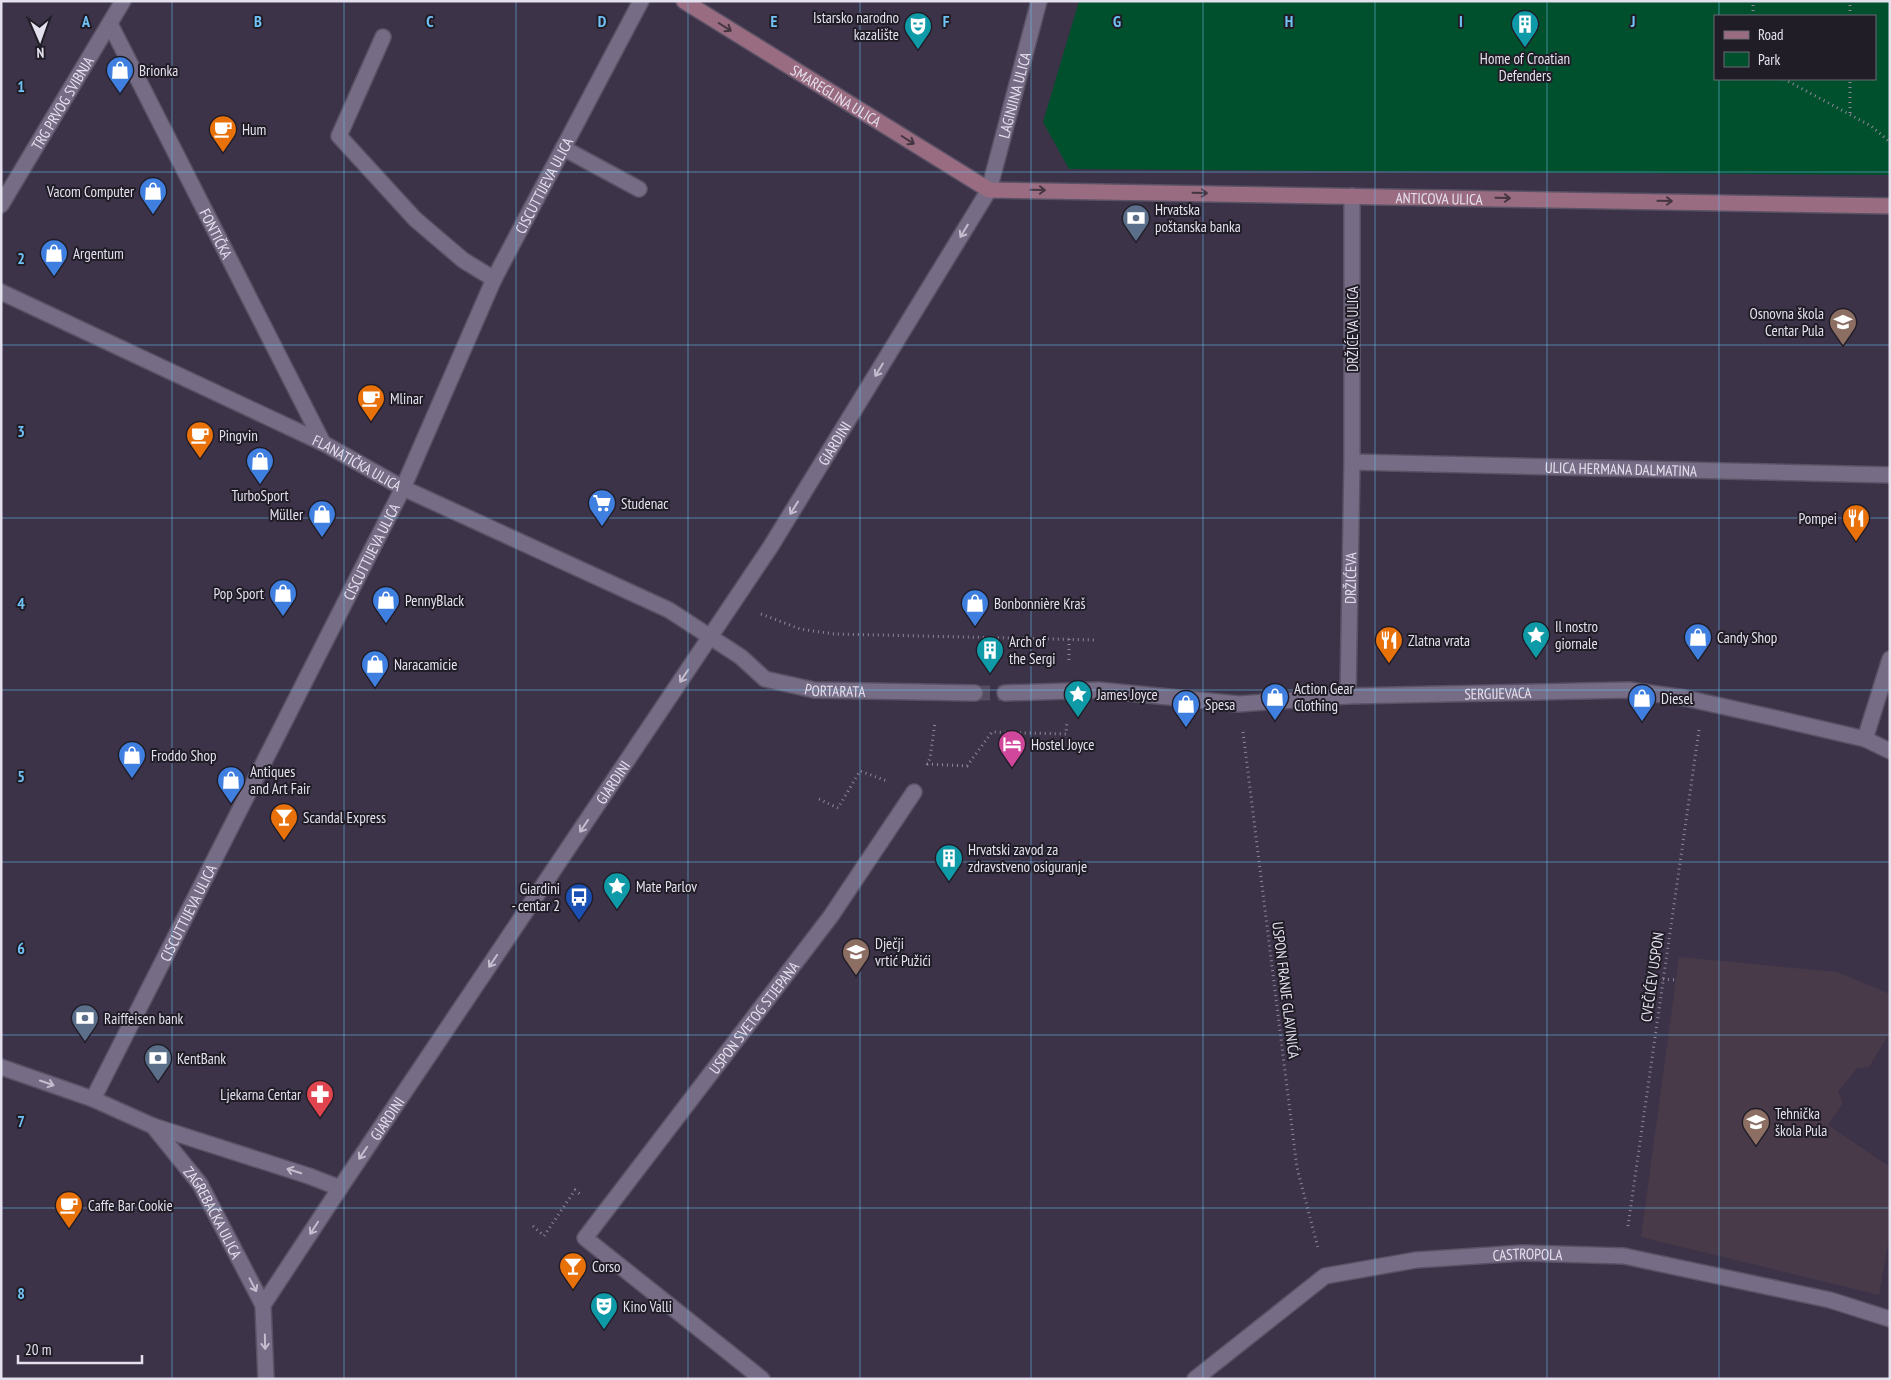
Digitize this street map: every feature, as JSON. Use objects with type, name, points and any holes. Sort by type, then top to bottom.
[{"type":"main road","name":"SMAREGLINA ULICA","points":[[684,1],[989,190]]},
{"type":"main road","name":"ANTICOVA ULICA","points":[[989,190],[1890,206]]},
{"type":"street","name":"TRG PRVOG SVIBNJA","points":[[1,206],[123,1]]},
{"type":"street","name":"CISCUTTIJEVA ULICA","points":[[93,1099],[403,488],[494,279],[641,1]]},
{"type":"street","name":"LAGINJINA ULICA","points":[[989,190],[1040,1]]},
{"type":"street","name":"FONTIČKA","points":[[110,24],[323,443]]},
{"type":"street","points":[[383,37],[339,136],[415,219],[463,260],[494,279]]},
{"type":"street","points":[[563,148],[639,189]]},
{"type":"street","name":"GIARDINI","points":[[263,1306],[340,1188],[737,597],[832,447],[989,190]]},
{"type":"street","name":"DRŽIĆEVA ULICA","points":[[1352,196],[1352,462]]},
{"type":"street","name":"FLANATIČKA ULICA","points":[[1,292],[323,443],[403,488],[669,610],[711,636]]},
{"type":"street","name":"ULICA HERMANA DALMATINA","points":[[1352,462],[1890,475]]},
{"type":"street","name":"DRŽIĆEVA","points":[[1348,696],[1352,462]]},
{"type":"street","name":"PORTARATA","points":[[711,636],[741,657],[765,679],[814,690],[975,693]]},
{"type":"street","points":[[1865,739],[1890,659]]},
{"type":"street","name":"SERGIJEVACA","points":[[1005,693],[1098,690],[1239,704],[1348,696],[1629,690],[1703,702],[1865,739],[1890,751]]},
{"type":"street","name":"USPON SVETOG STJEPANA","points":[[762,1379],[585,1238],[831,916],[914,792]]},
{"type":"street","name":"ZAGREBAČKA ULICA","points":[[1,1066],[93,1099],[153,1126],[309,1176],[340,1188]]},
{"type":"street","name":"ZAGREBAČKA ULICA","points":[[153,1126],[200,1184],[263,1306]]},
{"type":"street","name":"CASTROPOLA","points":[[1195,1379],[1325,1276],[1416,1260],[1512,1253],[1624,1256],[1830,1300],[1890,1319]]},
{"type":"street","points":[[263,1306],[266,1379]]},
{"type":"path","points":[[1753,1],[1753,15]]},
{"type":"path","points":[[1850,1],[1850,15]]},
{"type":"path","points":[[1786,80],[1850,113],[1871,126],[1890,142]]},
{"type":"path","points":[[1850,80],[1850,113]]},
{"type":"path","points":[[737,597],[765,617],[800,629],[834,634],[1097,640]]},
{"type":"path","points":[[1069,639],[1069,658]]},
{"type":"path","points":[[930,758],[940,692]]},
{"type":"path","name":"CVEČIĆEV USPON","points":[[1624,1256],[1703,702]]},
{"type":"path","name":"USPON FRANJE GLAVINIĆA","points":[[1239,704],[1298,1168],[1325,1276]]},
{"type":"path","points":[[927,764],[967,766],[992,732],[1066,734],[1068,713]]},
{"type":"path","points":[[819,799],[838,808],[860,771],[914,792]]},
{"type":"path","points":[[1663,979],[1676,980]]},
{"type":"shaded area","name":"Tehnička škola Pula","points":[[1679,957],[1837,972],[1890,994],[1890,1032],[1869,1067],[1857,1068],[1838,1092],[1843,1103],[1828,1125],[1890,1167],[1890,1232],[1879,1295],[1641,1237]]},
{"type":"green space","points":[[1079,1],[1890,1],[1890,175],[1069,169],[1043,122]]},
{"type":"tunnel","points":[[975,693],[1005,693]]},
{"type":"place","name":"Home of Croatian Defenders","points":[[1525,48]]},
{"type":"place","name":"Istarsko narodno kazalište","points":[[918,50]]},
{"type":"place","name":"Brionka","points":[[120,94]]},
{"type":"place","name":"Hum","points":[[223,153]]},
{"type":"place","name":"Vacom Computer","points":[[153,215]]},
{"type":"place","name":"Hrvatska poštanska banka","points":[[1136,242]]},
{"type":"place","name":"Argentum","points":[[54,277]]},
{"type":"place","name":"Osnovna škola Centar Pula","points":[[1843,346]]},
{"type":"place","name":"Mlinar","points":[[371,422]]},
{"type":"place","name":"Pingvin","points":[[200,459]]},
{"type":"place","name":"TurboSport","points":[[260,485]]},
{"type":"place","name":"Studenac","points":[[602,527]]},
{"type":"place","name":"Müller","points":[[322,538]]},
{"type":"place","name":"Pompei","points":[[1856,542]]},
{"type":"place","name":"Pop Sport","points":[[283,617]]},
{"type":"place","name":"PennyBlack","points":[[386,624]]},
{"type":"place","name":"Bonbonnière Kraš","points":[[975,627]]},
{"type":"place","name":"Il nostro giornale","points":[[1536,659]]},
{"type":"place","name":"Candy Shop","points":[[1698,661]]},
{"type":"place","name":"Zlatna vrata","points":[[1389,664]]},
{"type":"place","name":"Arch of the Sergi","points":[[990,674]]},
{"type":"place","name":"Naracamicie","points":[[375,688]]},
{"type":"place","name":"James Joyce","points":[[1078,718]]},
{"type":"place","name":"Action Gear Clothing","points":[[1275,721]]},
{"type":"place","name":"Diesel","points":[[1642,722]]},
{"type":"place","name":"Spesa","points":[[1186,728]]},
{"type":"place","name":"Hostel Joyce","points":[[1012,768]]},
{"type":"place","name":"Froddo Shop","points":[[132,779]]},
{"type":"place","name":"Antiques and Art Fair","points":[[231,804]]},
{"type":"place","name":"Scandal Express","points":[[284,841]]},
{"type":"place","name":"Hrvatski zavod za zdravstveno osiguranje","points":[[949,882]]},
{"type":"place","name":"Mate Parlov","points":[[617,910]]},
{"type":"place","name":"Giardini - centar 2","points":[[579,921]]},
{"type":"place","name":"Dječji vrtić Pužići","points":[[856,976]]},
{"type":"place","name":"Raiffeisen bank","points":[[85,1042]]},
{"type":"place","name":"KentBank","points":[[158,1082]]},
{"type":"place","name":"Ljekarna Centar","points":[[320,1118]]},
{"type":"place","name":"Tehnička škola Pula","points":[[1756,1146]]},
{"type":"place","name":"Caffe Bar Cookie","points":[[69,1229]]},
{"type":"place","name":"Corso","points":[[573,1290]]},
{"type":"place","name":"Kino Valli","points":[[604,1330]]}]
